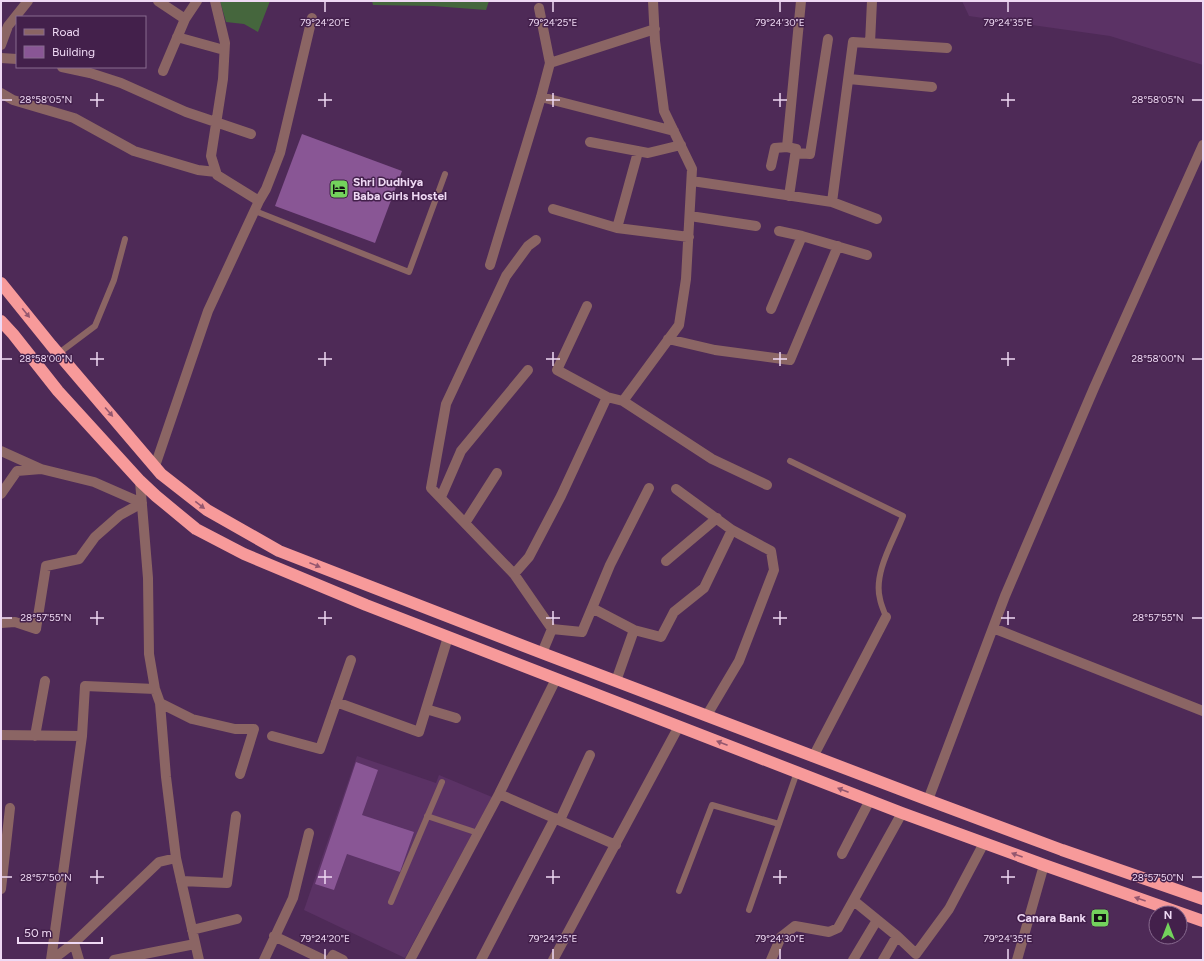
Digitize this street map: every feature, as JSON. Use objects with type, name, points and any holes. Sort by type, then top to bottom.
[{"type":"highway","points":[[1,283],[161,474],[207,510],[279,551],[813,757],[1062,850],[1203,899]]},
{"type":"highway","points":[[1,322],[13,334],[58,390],[140,481],[196,529],[244,554],[366,605],[902,813],[1203,921]]},
{"type":"street","points":[[1,45],[8,26],[28,1]]},
{"type":"street","points":[[158,1],[185,19]]},
{"type":"street","points":[[163,71],[185,19],[197,1]]},
{"type":"street","points":[[215,1],[225,44],[223,79],[211,156],[217,175],[259,201]]},
{"type":"street","points":[[623,401],[679,325],[686,279],[692,169],[664,111],[653,1]]},
{"type":"street","points":[[787,147],[801,1]]},
{"type":"street","points":[[870,43],[872,1]]},
{"type":"street","points":[[490,265],[550,63],[539,8]]},
{"type":"street","points":[[155,466],[208,311],[266,189],[280,153],[312,18]]},
{"type":"street","points":[[550,63],[655,29]]},
{"type":"street","points":[[177,37],[224,50]]},
{"type":"street","points":[[796,153],[810,154],[828,39]]},
{"type":"street","points":[[832,202],[853,42],[946,48]]},
{"type":"street","points":[[1,58],[16,59]]},
{"type":"street","points":[[67,68],[90,73],[121,83],[186,112],[250,134]]},
{"type":"street","points":[[849,79],[932,87]]},
{"type":"street","points":[[1,93],[13,100],[74,118],[134,151],[198,170],[216,172]]},
{"type":"street","points":[[541,97],[674,131]]},
{"type":"street","points":[[590,142],[648,153],[681,145]]},
{"type":"street","points":[[928,800],[1006,596],[1094,388],[1203,145]]},
{"type":"street","points":[[771,166],[775,148],[787,147],[796,149],[789,196]]},
{"type":"street","points":[[617,228],[638,152]]},
{"type":"street","points":[[692,181],[832,202],[877,219]]},
{"type":"street","points":[[553,209],[617,228],[689,237]]},
{"type":"street","points":[[690,216],[756,226]]},
{"type":"street","points":[[779,231],[868,255]]},
{"type":"street","points":[[771,309],[802,236]]},
{"type":"street","points":[[536,240],[528,246],[506,276],[446,404],[431,488],[514,574],[552,629],[582,632],[610,565],[649,488]]},
{"type":"street","points":[[668,339],[715,350],[790,360],[838,246]]},
{"type":"street","points":[[587,306],[557,370],[607,397],[623,401],[712,459],[767,485]]},
{"type":"street","points":[[440,497],[461,451],[528,370]]},
{"type":"street","points":[[514,574],[529,557],[562,496],[607,397]]},
{"type":"street","points":[[1,451],[41,468],[94,482],[142,503]]},
{"type":"street","points":[[1,494],[17,472],[41,468]]},
{"type":"street","points":[[465,523],[497,473]]},
{"type":"street","points":[[140,481],[148,578],[149,654],[155,689],[160,703],[166,777],[176,858],[199,960]]},
{"type":"street","points":[[676,489],[732,530],[771,551],[774,570],[739,661],[707,715]]},
{"type":"street","points":[[1,623],[15,622],[36,629],[46,566],[79,559],[95,537],[120,515],[142,503]]},
{"type":"street","points":[[666,561],[717,518]]},
{"type":"street","points":[[592,608],[634,630],[661,637],[674,612],[704,588],[732,530]]},
{"type":"street","points":[[813,757],[886,617]]},
{"type":"street","points":[[994,628],[1203,711]]},
{"type":"street","points":[[542,653],[552,629]]},
{"type":"street","points":[[616,681],[634,630]]},
{"type":"street","points":[[336,702],[419,732],[448,637]]},
{"type":"street","points":[[272,736],[320,749],[351,660]]},
{"type":"street","points":[[410,960],[499,794],[556,679]]},
{"type":"street","points":[[35,736],[45,681]]},
{"type":"street","points":[[52,960],[82,736],[86,686],[155,689]]},
{"type":"street","points":[[160,703],[192,719],[235,729],[254,729],[240,774]]},
{"type":"street","points":[[426,709],[456,718]]},
{"type":"street","points":[[553,960],[679,726]]},
{"type":"street","points":[[1,735],[82,736]]},
{"type":"street","points":[[481,960],[590,755]]},
{"type":"street","points":[[499,794],[616,845]]},
{"type":"street","points":[[842,854],[870,800]]},
{"type":"street","points":[[1,889],[10,808]]},
{"type":"street","points":[[771,960],[781,937],[795,926],[829,932],[838,928],[902,813]]},
{"type":"street","points":[[181,881],[227,882],[236,816]]},
{"type":"street","points":[[264,960],[292,898],[309,833]]},
{"type":"street","points":[[854,901],[897,936],[916,954],[949,909],[984,843]]},
{"type":"street","points":[[52,960],[74,943],[159,862],[176,858]]},
{"type":"street","points":[[1017,960],[1044,865]]},
{"type":"street","points":[[192,930],[237,919]]},
{"type":"street","points":[[853,960],[877,920]]},
{"type":"street","points":[[274,936],[324,960]]},
{"type":"street","points":[[883,960],[897,936]]},
{"type":"street","points":[[74,943],[79,960]]},
{"type":"street","points":[[114,960],[195,944]]},
{"type":"street","points":[[330,960],[333,954],[344,960]]},
{"type":"lane","points":[[255,211],[409,272],[445,174]]},
{"type":"lane","points":[[59,353],[95,326],[114,280],[125,239]]},
{"type":"lane","points":[[790,461],[903,516],[885,559],[879,583],[880,598],[886,617]]},
{"type":"lane","points":[[749,910],[797,772]]},
{"type":"lane","points":[[391,902],[442,782]]},
{"type":"lane","points":[[679,891],[712,805],[779,824]]},
{"type":"lane","points":[[427,816],[478,833]]},
{"type":"shaded area","points":[[962,1],[1203,1],[1203,65],[1110,36],[969,16]]},
{"type":"shaded area","points":[[357,756],[436,783],[439,775],[492,797],[405,958],[304,910]]},
{"type":"green space","points":[[220,1],[270,1],[258,32],[244,24],[226,22]]},
{"type":"green space","points":[[372,1],[489,1],[486,10],[433,6],[373,5]]},
{"type":"building","name":"Shri Dudhiya Baba Girls Hostel","points":[[302,134],[402,171],[375,243],[275,206]]},
{"type":"building","points":[[356,762],[378,770],[362,815],[414,832],[400,872],[347,854],[334,890],[315,884]]},
{"type":"place","name":"Shri Dudhiya Baba Girls Hostel","points":[[339,189]]},
{"type":"place","name":"Canara Bank","points":[[1100,918]]}]
